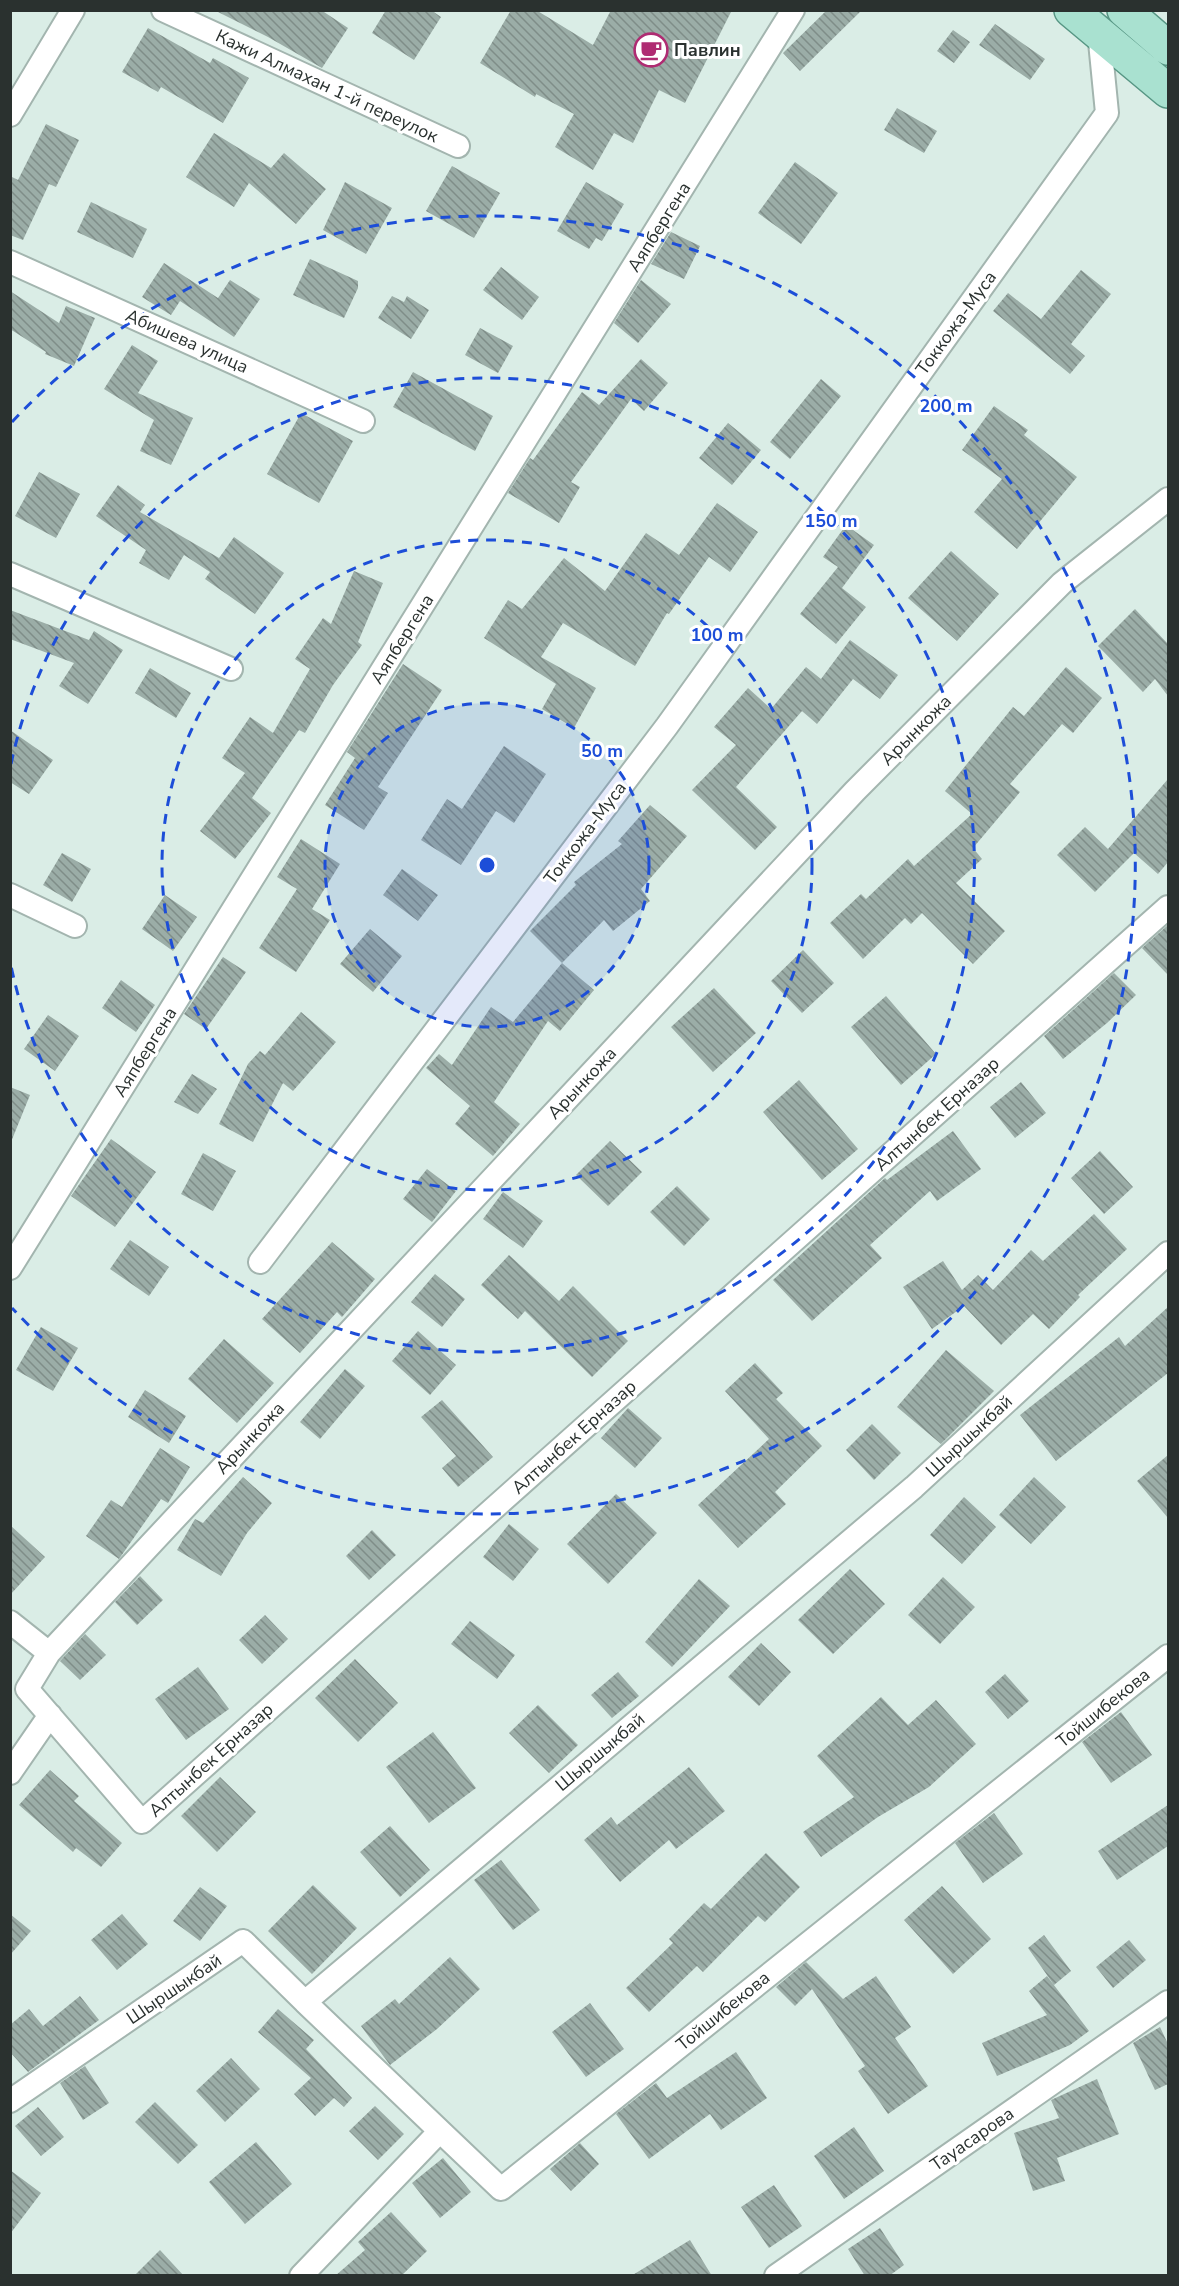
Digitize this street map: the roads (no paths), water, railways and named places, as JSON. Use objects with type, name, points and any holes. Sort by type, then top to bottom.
[{"type":"main road","points":[[1071,10],[1168,91]]},
{"type":"main road","points":[[1124,10],[1168,48]]},
{"type":"street","points":[[10,115],[73,10]]},
{"type":"street","name":"Кажи Алмахан 1-й переулок","points":[[164,10],[458,146]]},
{"type":"street","name":"Аяпбергена","points":[[10,1268],[793,10]]},
{"type":"street","name":"Токкожа-Муса","points":[[260,1262],[667,726],[1107,113],[1099,32]]},
{"type":"street","name":"Абишева улица","points":[[10,262],[363,421]]},
{"type":"street","name":"Арынкожа","points":[[49,1653],[855,791],[1062,584],[1168,499]]},
{"type":"street","points":[[10,574],[231,669]]},
{"type":"street","points":[[10,895],[75,926]]},
{"type":"street","name":"Алтынбек Ерназар","points":[[49,1653],[27,1689],[142,1822],[1168,907]]},
{"type":"street","name":"Шыршыкбай","points":[[10,2101],[243,1941],[305,2002],[914,1487],[1168,1253]]},
{"type":"street","points":[[10,1622],[49,1653]]},
{"type":"street","name":"Тойшибекова","points":[[440,2131],[501,2189],[1168,1656]]},
{"type":"street","points":[[10,1773],[50,1715]]},
{"type":"street","points":[[301,2276],[440,2131],[305,2002]]},
{"type":"street","name":"Тауасарова","points":[[776,2276],[1168,2002]]},
{"type":"place","name":"Павлин","points":[[651,50]]}]
